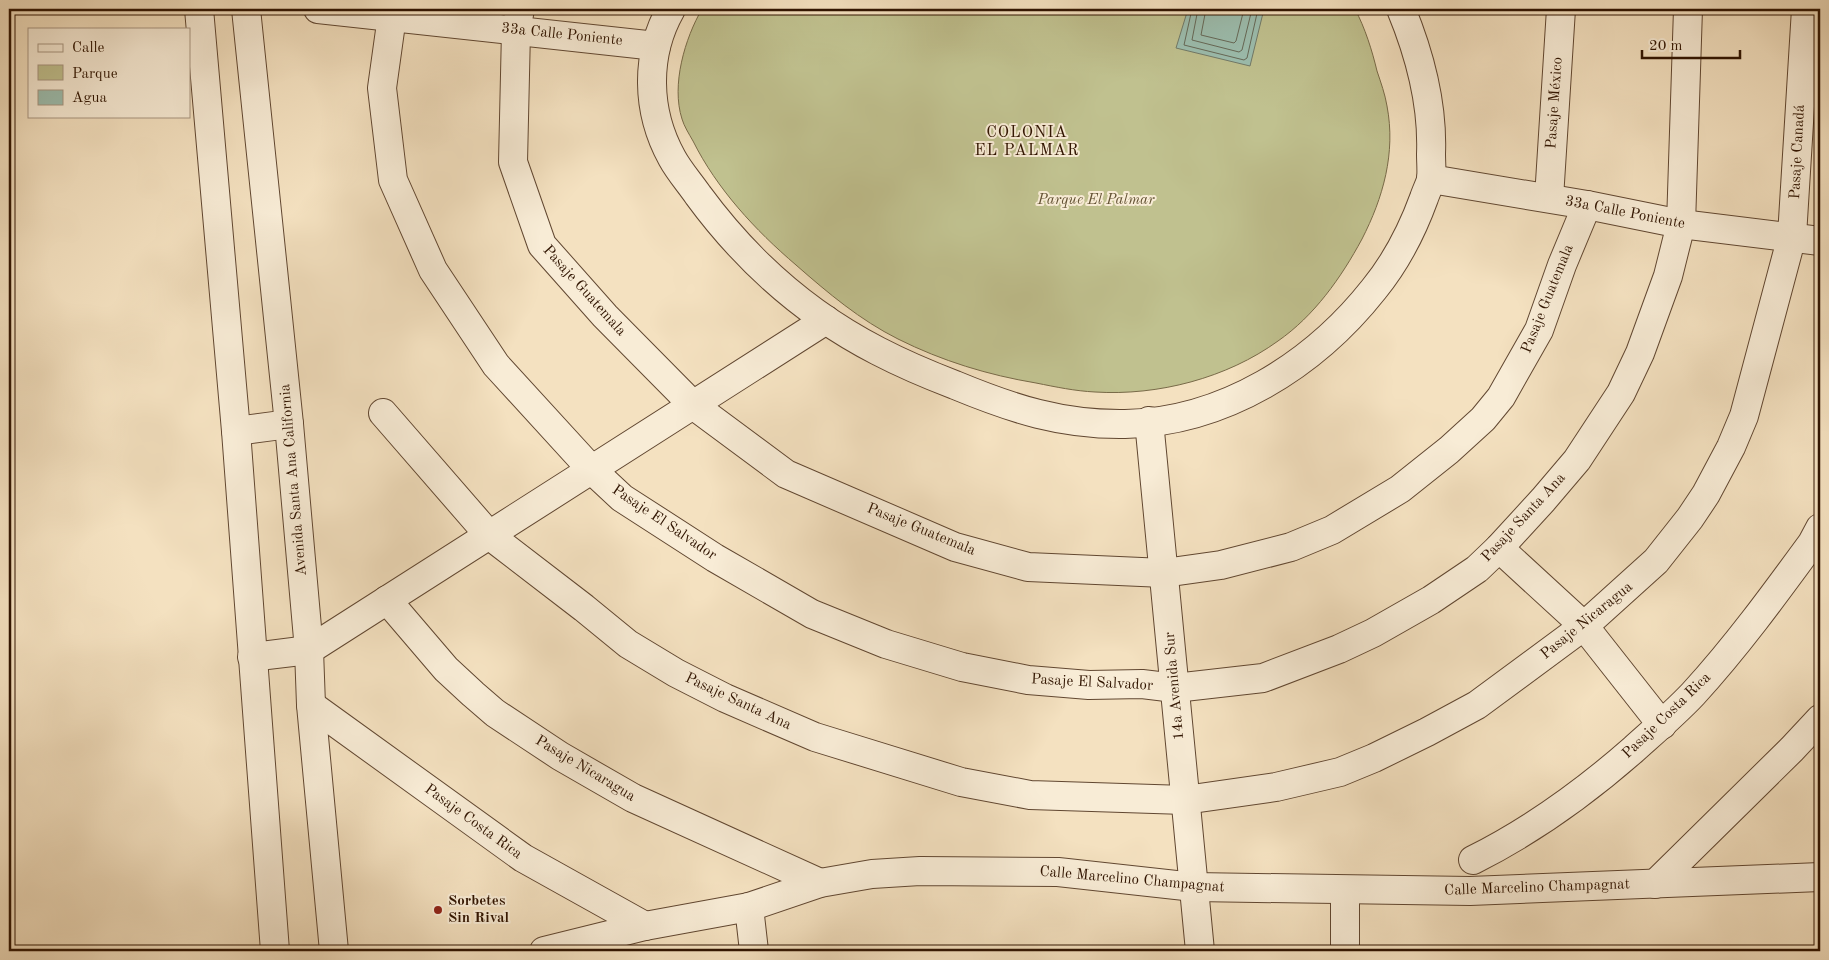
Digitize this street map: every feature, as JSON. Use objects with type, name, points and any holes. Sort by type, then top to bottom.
[{"type":"street","points":[[200,9],[236,431],[275,951]]},
{"type":"street","name":"Avenida Santa Ana California","points":[[246,9],[289,424],[309,650],[311,705],[334,951]]},
{"type":"street","name":"33a Calle Poniente","points":[[318,9],[659,30]]},
{"type":"street","points":[[671,9],[659,30],[651,85],[654,111],[661,136],[673,160],[712,214],[738,244],[796,298],[826,320],[876,351],[996,402],[1061,420],[1128,424],[1201,412],[1268,382],[1300,362],[1330,338],[1357,311],[1381,281],[1401,249],[1418,215],[1431,179],[1432,143],[1422,70],[1401,9]]},
{"type":"street","name":"Pasaje México","points":[[1549,198],[1561,9]]},
{"type":"street","name":"Pasaje Santa Ana","points":[[1175,688],[1263,678],[1339,649],[1373,633],[1431,600],[1477,569],[1499,548],[1577,460],[1621,393],[1640,353],[1668,276],[1681,224],[1688,9]]},
{"type":"street","name":"Pasaje Canadá","points":[[1792,236],[1806,9]]},
{"type":"street","name":"Pasaje El Salvador","points":[[392,13],[382,88],[393,180],[433,270],[496,365],[592,470],[622,498],[724,563],[812,614],[886,644],[962,667],[1028,680],[1089,685],[1142,684],[1175,688]]},
{"type":"street","name":"Pasaje Guatemala","points":[[518,20],[513,162],[542,245],[605,316],[693,405],[786,474],[955,547],[1028,567],[1164,573],[1230,563],[1291,547],[1332,530],[1400,489],[1449,450],[1483,419],[1501,398],[1539,330],[1562,265],[1587,205]]},
{"type":"street","name":"33a Calle Poniente","points":[[1431,179],[1549,198],[1681,224],[1792,236],[1820,241]]},
{"type":"street","name":"Pasaje Nicaragua","points":[[1186,800],[1276,787],[1340,772],[1374,758],[1478,705],[1584,626],[1622,594],[1656,561],[1690,518],[1706,494],[1731,447],[1753,388],[1792,236]]},
{"type":"street","points":[[252,657],[309,650],[826,320]]},
{"type":"street","name":"Pasaje Santa Ana","points":[[383,413],[489,535],[628,644],[684,677],[725,698],[815,738],[961,782],[1030,795],[1186,800]]},
{"type":"street","name":"14a Avenida Sur","points":[[1149,421],[1200,951]]},
{"type":"street","points":[[236,431],[289,424]]},
{"type":"street","name":"Pasaje Costa Rica","points":[[1473,860],[1510,842],[1562,807],[1662,725],[1692,695],[1730,652],[1812,543],[1820,528]]},
{"type":"street","points":[[1499,548],[1584,626],[1662,725]]},
{"type":"street","name":"Pasaje Nicaragua","points":[[387,600],[453,675],[495,713],[544,746],[633,798],[820,883]]},
{"type":"street","name":"Pasaje Costa Rica","points":[[311,705],[524,858],[644,926]]},
{"type":"street","points":[[1655,884],[1820,719]]},
{"type":"street","name":"Calle Marcelino Champagnat","points":[[544,951],[644,926],[749,907],[820,883],[872,874],[920,871],[1058,872],[1194,887],[1470,892],[1820,877]]},
{"type":"street","points":[[1344,951],[1345,890]]},
{"type":"street","points":[[749,907],[754,951]]},
{"type":"green space","name":"Parque El Palmar","points":[[702,9],[1355,9],[1368,39],[1387,106],[1390,141],[1389,158],[1382,191],[1362,239],[1326,295],[1291,331],[1258,354],[1237,365],[1191,382],[1143,391],[1095,392],[1073,390],[1000,376],[931,354],[884,332],[857,315],[832,296],[766,238],[725,192],[713,176],[684,124],[679,106],[679,77],[685,48]]},
{"type":"water","points":[[1188,9],[1264,9],[1250,66],[1176,48]]},
{"type":"place","name":"Sorbetes Sin Rival","points":[[438,910]]},
{"type":"district","name":"COLONIA EL PALMAR","points":[[1027,142]]}]
